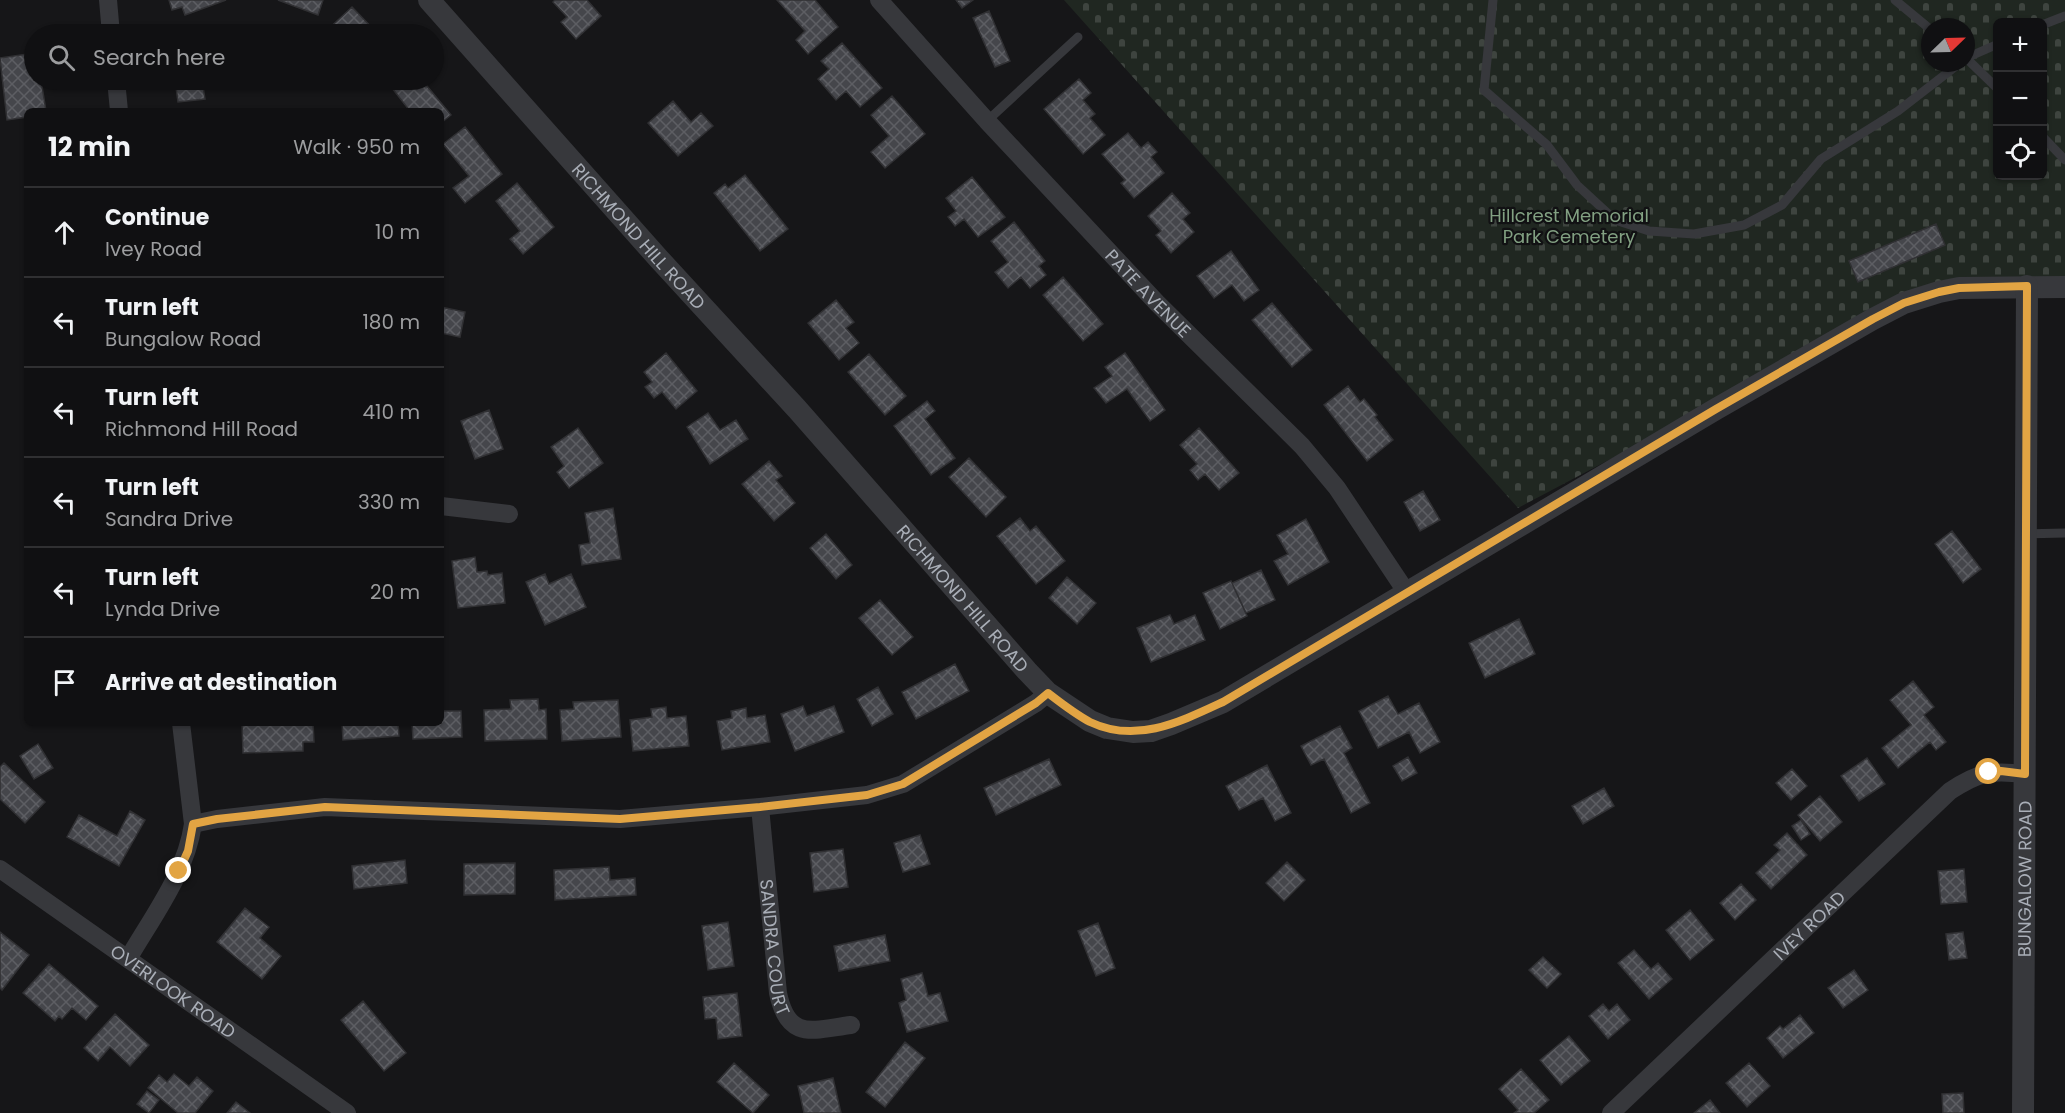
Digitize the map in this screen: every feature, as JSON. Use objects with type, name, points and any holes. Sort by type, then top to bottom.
[{"type":"street","points":[[108,0],[110,24]]},
{"type":"street","name":"RICHMOND HILL ROAD","points":[[429,0],[659,259],[797,409],[1027,672],[1048,693],[1072,711],[1090,722],[1107,728],[1133,732],[1151,731],[1223,702],[1716,409],[1893,308],[1939,292],[1959,288],[2065,287]]},
{"type":"street","name":"PATE AVENUE","points":[[879,0],[987,121],[1157,303],[1302,446],[1337,488],[1407,593]]},
{"type":"street","points":[[117,90],[119,108]]},
{"type":"street","name":"BUNGALOW ROAD","points":[[2023,1113],[2027,286]]},
{"type":"street","points":[[444,506],[509,514]]},
{"type":"street","points":[[193,824],[217,819],[325,807],[620,819],[867,795],[888,790],[925,771],[1036,703],[1048,693]]},
{"type":"street","points":[[128,959],[179,871],[188,851],[193,824],[181,726]]},
{"type":"street","name":"IVEY ROAD","points":[[1611,1113],[1950,791],[1976,776],[1989,772],[2025,774]]},
{"type":"street","name":"SANDRA COURT","points":[[760,807],[778,993],[784,1015],[798,1028],[813,1030],[851,1024]]},
{"type":"street","name":"OVERLOOK ROAD","points":[[0,869],[347,1113]]},
{"type":"lane","points":[[1493,0],[1484,90],[1547,145],[1577,185],[1615,220],[1649,231],[1694,234],[1744,225],[1782,205],[1821,159],[1898,111],[1948,72]]},
{"type":"lane","points":[[1895,0],[1921,22]]},
{"type":"lane","points":[[2047,23],[2065,16]]},
{"type":"lane","points":[[987,121],[1078,37]]},
{"type":"lane","points":[[1975,54],[1993,46]]},
{"type":"lane","points":[[1975,67],[1993,84]]},
{"type":"lane","points":[[2047,140],[2065,160]]},
{"type":"lane","points":[[2026,534],[2065,532]]},
{"type":"green space","name":"Hillcrest Memorial Park Cemetery","points":[[1064,0],[2065,0],[2065,288],[1959,288],[1830,343],[1518,508]]},
{"type":"building","points":[[169,0],[226,0],[185,15],[182,7],[172,10]]},
{"type":"building","points":[[278,0],[323,0],[318,15]]},
{"type":"building","points":[[555,0],[587,0],[601,16],[576,39],[561,22],[567,17],[553,2]]},
{"type":"building","points":[[777,0],[815,0],[838,27],[808,54],[796,40],[805,31]]},
{"type":"building","points":[[956,0],[973,0],[962,8]]},
{"type":"building","points":[[352,7],[368,24],[334,24]]},
{"type":"building","points":[[989,11],[1010,61],[995,67],[973,18]]},
{"type":"building","points":[[842,43],[882,88],[860,107],[846,91],[836,100],[818,79],[829,69],[821,61]]},
{"type":"building","points":[[24,54],[24,90],[43,90],[46,108],[24,108],[24,117],[7,120],[0,58]]},
{"type":"building","points":[[1079,79],[1091,93],[1083,100],[1095,114],[1090,118],[1105,135],[1083,154],[1044,109]]},
{"type":"building","points":[[176,90],[204,90],[205,99],[178,102]]},
{"type":"building","points":[[394,90],[430,90],[451,115],[444,121],[444,108],[408,108]]},
{"type":"building","points":[[892,96],[925,134],[885,168],[871,152],[889,136],[871,115]]},
{"type":"building","points":[[673,101],[691,122],[701,113],[713,126],[678,156],[648,123]]},
{"type":"building","points":[[465,127],[502,174],[465,203],[453,188],[469,176],[444,143]]},
{"type":"building","points":[[1128,133],[1141,148],[1148,142],[1157,152],[1151,157],[1164,173],[1134,198],[1121,183],[1125,180],[1102,154]]},
{"type":"building","points":[[745,175],[788,229],[760,251],[714,193],[725,184],[728,188]]},
{"type":"building","points":[[972,177],[1005,217],[978,237],[964,219],[955,226],[948,217],[956,211],[946,198]]},
{"type":"building","points":[[517,183],[554,227],[523,254],[510,239],[520,231],[496,201]]},
{"type":"building","points":[[1172,193],[1190,213],[1183,219],[1194,232],[1171,253],[1156,235],[1161,231],[1148,216]]},
{"type":"building","points":[[1014,222],[1045,261],[1039,266],[1046,275],[1030,288],[1021,277],[1008,288],[995,272],[1008,262],[991,241]]},
{"type":"building","points":[[1936,224],[1945,245],[1858,282],[1849,261]]},
{"type":"building","points":[[1231,251],[1259,290],[1244,301],[1232,285],[1214,298],[1197,276]]},
{"type":"building","points":[[1063,277],[1103,324],[1083,341],[1043,295]]},
{"type":"building","points":[[836,300],[854,322],[846,328],[859,343],[839,360],[808,323]]},
{"type":"building","points":[[1272,303],[1312,350],[1292,367],[1252,320]]},
{"type":"building","points":[[444,308],[465,312],[460,337],[444,334]]},
{"type":"building","points":[[666,353],[697,391],[676,409],[662,392],[654,398],[645,387],[652,382],[644,372]]},
{"type":"building","points":[[1125,353],[1165,410],[1150,421],[1127,389],[1106,403],[1094,388],[1112,376],[1105,367]]},
{"type":"building","points":[[869,354],[906,396],[885,415],[848,372]]},
{"type":"building","points":[[1348,386],[1360,402],[1364,399],[1393,440],[1367,461],[1324,405]]},
{"type":"building","points":[[927,401],[935,411],[925,419],[955,458],[931,475],[894,426]]},
{"type":"building","points":[[489,410],[503,449],[475,459],[461,421]]},
{"type":"building","points":[[708,413],[720,430],[736,420],[748,439],[710,464],[687,427]]},
{"type":"building","points":[[578,428],[603,463],[569,488],[557,472],[564,466],[551,447]]},
{"type":"building","points":[[1199,428],[1239,473],[1219,490],[1205,474],[1198,480],[1190,470],[1197,464],[1180,445]]},
{"type":"building","points":[[969,458],[1006,497],[986,517],[949,477]]},
{"type":"building","points":[[769,461],[782,476],[776,480],[795,503],[774,521],[742,484]]},
{"type":"building","points":[[1423,491],[1440,520],[1420,531],[1404,502]]},
{"type":"building","points":[[613,508],[621,559],[582,565],[579,545],[590,543],[585,513]]},
{"type":"building","points":[[1020,518],[1030,531],[1036,526],[1065,561],[1036,584],[997,536]]},
{"type":"building","points":[[1306,519],[1329,562],[1288,585],[1274,561],[1288,554],[1277,535]]},
{"type":"building","points":[[1952,531],[1981,569],[1963,583],[1935,544]]},
{"type":"building","points":[[826,534],[852,565],[836,579],[810,548]]},
{"type":"building","points":[[475,557],[477,572],[487,571],[488,575],[502,573],[505,603],[458,608],[452,561]]},
{"type":"building","points":[[1261,570],[1275,600],[1246,613],[1232,583]]},
{"type":"building","points":[[545,574],[549,584],[571,574],[586,607],[545,625],[526,582]]},
{"type":"building","points":[[1067,577],[1096,603],[1077,624],[1049,598]]},
{"type":"building","points":[[1231,581],[1247,616],[1220,629],[1203,593]]},
{"type":"building","points":[[880,600],[913,637],[892,655],[859,618]]},
{"type":"building","points":[[1170,615],[1174,624],[1195,615],[1205,640],[1151,662],[1137,628]]},
{"type":"building","points":[[1519,619],[1535,654],[1485,678],[1469,643]]},
{"type":"building","points":[[955,664],[969,691],[916,719],[902,692]]},
{"type":"building","points":[[1913,681],[1934,707],[1924,715],[1946,742],[1936,750],[1930,742],[1898,768],[1882,748],[1911,725],[1890,700]]},
{"type":"building","points":[[878,687],[893,714],[872,726],[857,699]]},
{"type":"building","points":[[1388,696],[1398,714],[1419,703],[1440,742],[1420,753],[1409,732],[1378,748],[1359,711]]},
{"type":"building","points":[[538,699],[539,710],[546,709],[547,739],[485,741],[484,710],[511,709],[510,700]]},
{"type":"building","points":[[618,700],[621,737],[562,741],[560,710],[574,709],[573,702]]},
{"type":"building","points":[[803,706],[807,716],[834,706],[844,732],[795,751],[781,714]]},
{"type":"building","points":[[666,707],[667,718],[686,716],[689,746],[633,751],[630,720],[652,717],[651,709]]},
{"type":"building","points":[[746,708],[747,718],[765,715],[770,742],[722,750],[717,721],[732,718],[731,711]]},
{"type":"building","points":[[444,711],[461,711],[462,737],[413,739],[412,726],[444,726]]},
{"type":"building","points":[[242,726],[313,726],[314,742],[303,742],[303,751],[243,753]]},
{"type":"building","points":[[342,726],[398,726],[399,736],[343,740]]},
{"type":"building","points":[[1340,726],[1352,748],[1344,753],[1370,803],[1351,813],[1324,759],[1311,765],[1301,746]]},
{"type":"building","points":[[38,744],[53,768],[34,779],[20,756]]},
{"type":"building","points":[[1408,757],[1417,773],[1402,781],[1393,766]]},
{"type":"building","points":[[1867,758],[1885,784],[1859,801],[1841,776]]},
{"type":"building","points":[[1049,759],[1061,785],[996,815],[984,788]]},
{"type":"building","points":[[4,763],[45,802],[25,823],[0,799],[0,767]]},
{"type":"building","points":[[1267,765],[1291,813],[1275,821],[1263,798],[1239,810],[1226,786]]},
{"type":"building","points":[[1792,769],[1807,786],[1791,800],[1776,783]]},
{"type":"building","points":[[1604,788],[1614,806],[1583,824],[1572,806]]},
{"type":"building","points":[[1820,796],[1842,822],[1820,841],[1798,815]]},
{"type":"building","points":[[130,811],[145,820],[119,866],[67,837],[79,815],[117,836]]},
{"type":"building","points":[[1801,820],[1810,834],[1801,840],[1792,826]]},
{"type":"building","points":[[1787,833],[1807,855],[1771,889],[1756,873],[1780,850],[1774,845]]},
{"type":"building","points":[[920,835],[930,864],[903,872],[894,843]]},
{"type":"building","points":[[843,849],[848,887],[814,892],[810,853]]},
{"type":"building","points":[[405,860],[407,883],[354,889],[352,866]]},
{"type":"building","points":[[1287,862],[1305,880],[1284,901],[1266,883]]},
{"type":"building","points":[[515,863],[515,894],[464,895],[464,864]]},
{"type":"building","points":[[609,867],[610,880],[635,878],[636,895],[555,900],[554,870]]},
{"type":"building","points":[[1964,869],[1967,902],[1941,904],[1938,871]]},
{"type":"building","points":[[1741,884],[1756,900],[1735,920],[1720,903]]},
{"type":"building","points":[[245,908],[269,927],[260,938],[281,956],[262,979],[217,942]]},
{"type":"building","points":[[1690,910],[1714,940],[1690,960],[1666,930]]},
{"type":"building","points":[[728,922],[734,966],[708,970],[702,926]]},
{"type":"building","points":[[1098,923],[1115,968],[1096,976],[1078,931]]},
{"type":"building","points":[[0,932],[29,955],[2,990],[0,988]]},
{"type":"building","points":[[1963,932],[1967,958],[1949,960],[1946,934]]},
{"type":"building","points":[[885,935],[890,961],[839,971],[834,946]]},
{"type":"building","points":[[1634,950],[1651,969],[1658,963],[1672,979],[1649,999],[1618,963]]},
{"type":"building","points":[[1543,957],[1561,974],[1547,988],[1529,970]]},
{"type":"building","points":[[49,964],[98,1006],[86,1020],[72,1008],[62,1019],[59,1016],[55,1021],[23,993]]},
{"type":"building","points":[[1854,970],[1868,990],[1843,1008],[1828,988]]},
{"type":"building","points":[[922,973],[928,996],[940,993],[948,1021],[907,1032],[899,1003],[906,1000],[901,979]]},
{"type":"building","points":[[737,993],[742,1036],[718,1039],[716,1018],[705,1019],[703,997]]},
{"type":"building","points":[[363,1001],[406,1053],[384,1071],[341,1020]]},
{"type":"building","points":[[1603,1004],[1609,1011],[1617,1004],[1630,1020],[1608,1039],[1589,1016]]},
{"type":"building","points":[[115,1014],[149,1045],[130,1066],[110,1047],[98,1061],[84,1048]]},
{"type":"building","points":[[1800,1015],[1814,1033],[1783,1058],[1767,1038],[1780,1026],[1783,1029]]},
{"type":"building","points":[[1569,1036],[1590,1061],[1561,1085],[1540,1060]]},
{"type":"building","points":[[905,1042],[925,1058],[885,1107],[866,1092]]},
{"type":"building","points":[[734,1063],[769,1095],[753,1113],[717,1082]]},
{"type":"building","points":[[1749,1063],[1770,1086],[1747,1107],[1726,1083]]},
{"type":"building","points":[[1521,1069],[1549,1100],[1534,1113],[1514,1113],[1518,1110],[1499,1089]]},
{"type":"building","points":[[174,1074],[189,1086],[197,1077],[213,1091],[195,1113],[178,1113],[148,1088],[159,1075],[167,1082]]},
{"type":"building","points":[[833,1078],[841,1113],[804,1113],[798,1086]]},
{"type":"building","points":[[147,1091],[159,1100],[149,1113],[137,1104]]},
{"type":"building","points":[[1963,1093],[1964,1113],[1943,1113],[1942,1094]]},
{"type":"building","points":[[1710,1100],[1720,1113],[1694,1113]]},
{"type":"building","points":[[236,1102],[250,1113],[227,1113]]},
{"type":"route","points":[[179,871],[188,851],[193,824],[217,819],[325,807],[620,819],[867,795],[903,784],[1036,703],[1048,693],[1090,722],[1107,728],[1133,732],[1151,731],[1223,702],[1716,409],[1904,303],[1959,288],[2027,286],[2025,774],[1989,772]]}]
